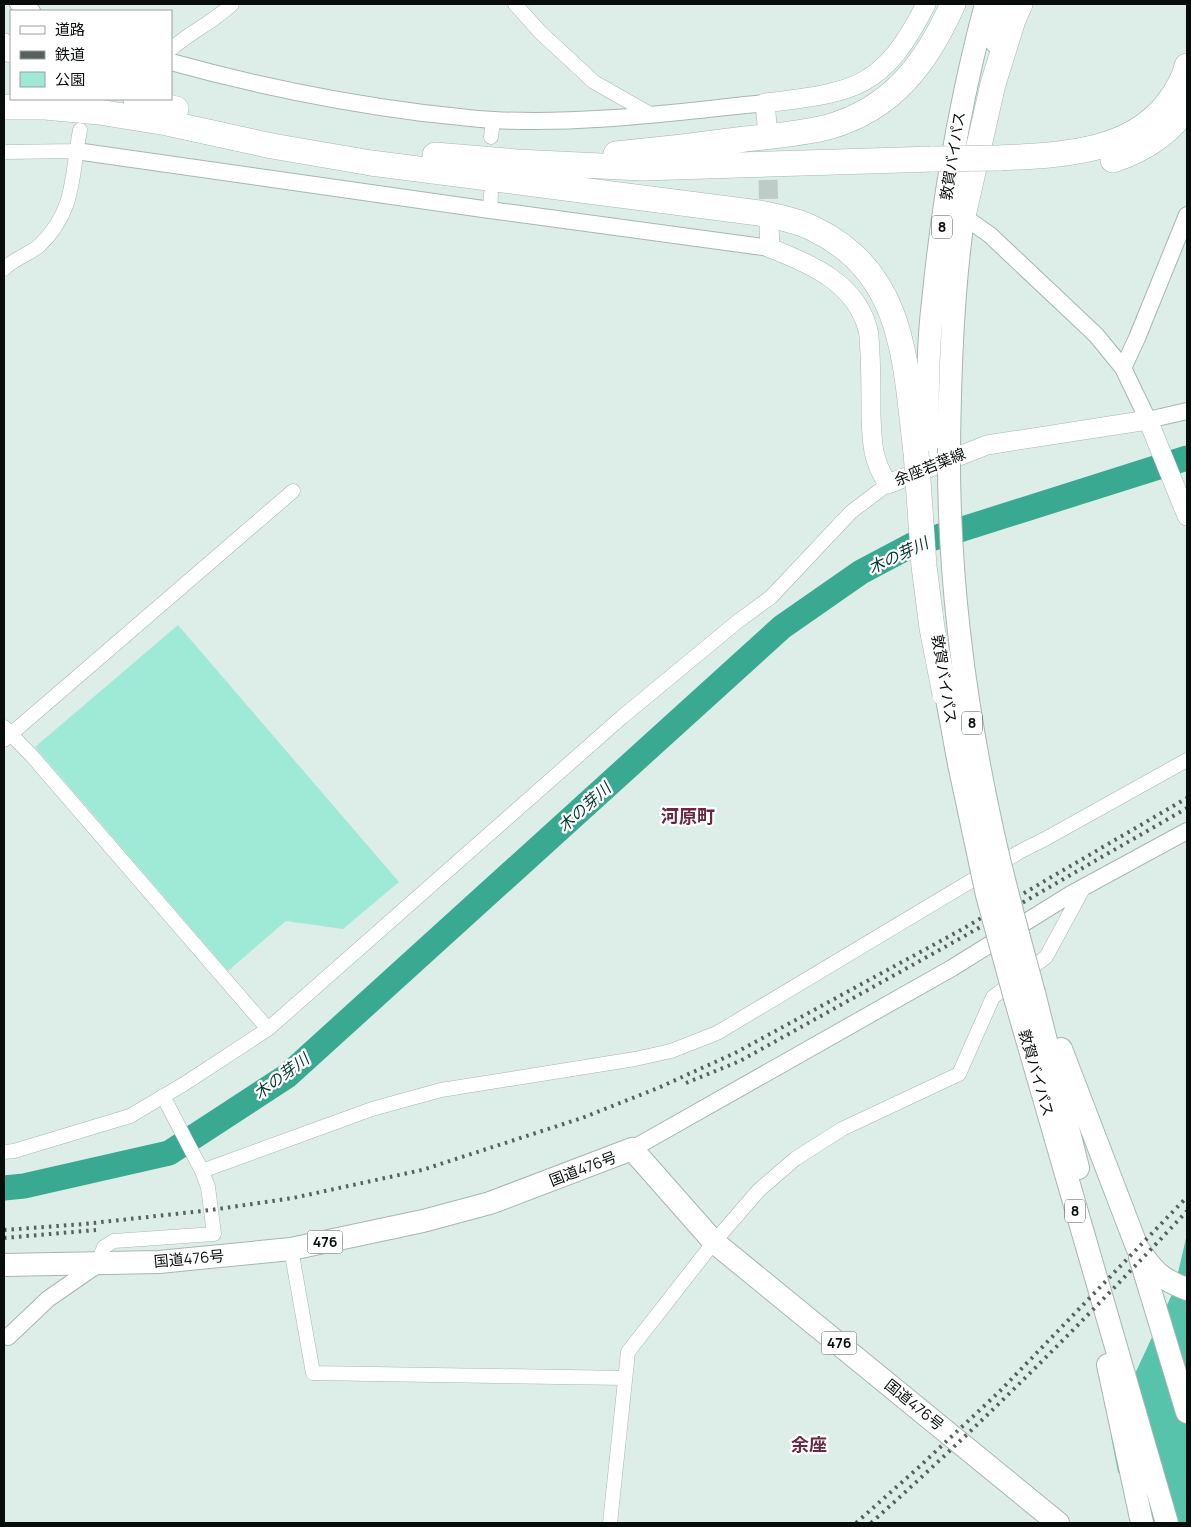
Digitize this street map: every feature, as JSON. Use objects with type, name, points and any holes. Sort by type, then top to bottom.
[{"type":"highway","points":[[466,158],[536,158],[632,153],[827,127],[852,118],[876,106],[894,92],[927,55],[953,4]]},
{"type":"highway","name":"敦賀バイパス","points":[[922,453],[932,303],[942,224],[954,142],[986,4]]},
{"type":"highway","name":"敦賀バイパス","points":[[1005,4],[986,81],[974,143],[963,216],[954,303],[950,383],[949,510],[957,626],[966,694],[991,824],[1022,947],[1074,1205],[1167,1523]]},
{"type":"highway","points":[[963,216],[993,84],[1013,20],[1020,4]]},
{"type":"highway","points":[[997,166],[1036,156],[1073,152],[1101,146],[1126,137],[1147,125],[1164,109],[1177,91],[1187,66]]},
{"type":"highway","points":[[140,100],[209,117],[361,145],[466,158],[642,168],[997,166],[1068,170],[1101,164],[1127,155],[1152,143],[1175,124],[1187,108]]},
{"type":"highway","points":[[4,107],[45,107],[114,114],[323,156],[759,213],[814,228],[835,241],[855,255],[883,290],[898,332],[922,453],[924,566],[932,628],[945,694]]},
{"type":"highway","points":[[418,169],[639,182],[933,167]]},
{"type":"highway","name":"敦賀バイパス","points":[[945,694],[987,896],[1030,994],[1076,1157],[1139,1424]]},
{"type":"highway","points":[[1030,994],[1137,1247],[1187,1412]]},
{"type":"highway","name":"国道476号","points":[[4,1265],[97,1265],[159,1262],[291,1249],[423,1221],[490,1203],[632,1150],[714,1242],[1058,1523]]},
{"type":"highway","points":[[1074,1205],[1142,1523]]},
{"type":"highway","points":[[1137,1247],[1155,1272],[1165,1280],[1187,1289]]},
{"type":"main road","points":[[767,124],[765,103],[822,96],[848,89],[865,81],[881,70],[908,38],[926,4]]},
{"type":"main road","points":[[769,228],[770,248]]},
{"type":"main road","name":"余座若葉線","points":[[770,248],[809,264],[836,281],[853,298],[865,320],[869,332],[870,347],[873,450],[879,471],[888,484],[987,445],[1148,420]]},
{"type":"main road","points":[[1148,420],[1184,507]]},
{"type":"street","points":[[18,4],[30,10]]},
{"type":"street","points":[[172,48],[232,4]]},
{"type":"street","points":[[515,4],[540,32],[594,82],[652,115]]},
{"type":"street","points":[[172,62],[220,76],[380,107],[493,120],[553,121],[652,115],[765,103]]},
{"type":"street","points":[[491,137],[493,120]]},
{"type":"street","points":[[4,268],[38,247],[55,229],[66,209],[74,179],[80,130]]},
{"type":"street","points":[[4,152],[76,151],[490,202],[770,248]]},
{"type":"street","points":[[1123,368],[1187,215]]},
{"type":"street","points":[[963,216],[990,235],[1096,335],[1123,368],[1148,420],[1187,411]]},
{"type":"street","points":[[4,1152],[14,1151],[130,1116],[268,1029],[622,717],[771,597],[851,512],[888,484]]},
{"type":"street","points":[[268,1029],[32,756],[6,734],[293,491]]},
{"type":"street","points":[[200,1168],[372,1108],[441,1090],[635,1059],[671,1051],[717,1033],[1021,850],[1045,839],[1187,760]]},
{"type":"street","points":[[632,1150],[944,973],[1084,887],[1187,831]]},
{"type":"street","points":[[610,1523],[628,1352],[714,1242],[759,1190],[794,1159],[842,1129],[959,1074],[993,997],[1046,957],[1084,887]]},
{"type":"street","points":[[6,1340],[48,1299],[97,1265],[104,1247],[114,1241],[214,1234],[208,1187],[163,1096]]},
{"type":"street","points":[[291,1249],[313,1373],[625,1378]]},
{"type":"green space","points":[[178,625],[399,882],[343,929],[286,921],[228,971],[35,747]]},
{"type":"green space","points":[[1187,1234],[1187,1523],[1170,1523],[1150,1512],[1118,1472],[1111,1436],[1126,1393],[1174,1290]]},
{"type":"waterway","name":"木の芽川","points":[[4,1188],[24,1186],[169,1153],[287,1076],[782,627],[861,572],[912,545],[1187,458]]},
{"type":"tunnel","points":[[767,124],[769,226]]},
{"type":"railway","points":[[4,1230],[84,1224],[211,1210],[293,1198],[422,1170],[582,1118],[658,1088],[735,1053],[959,931],[1187,798]]},
{"type":"railway","points":[[686,1083],[740,1061],[961,938],[1187,808]]},
{"type":"railway","points":[[856,1523],[999,1392],[1187,1197]]},
{"type":"railway","points":[[871,1523],[953,1448],[1033,1370],[1187,1211]]},
{"type":"railway","points":[[4,1238],[96,1230]]},
{"type":"district","name":"河原町","points":[[688,817]]},
{"type":"district","name":"余座","points":[[809,1445]]}]
